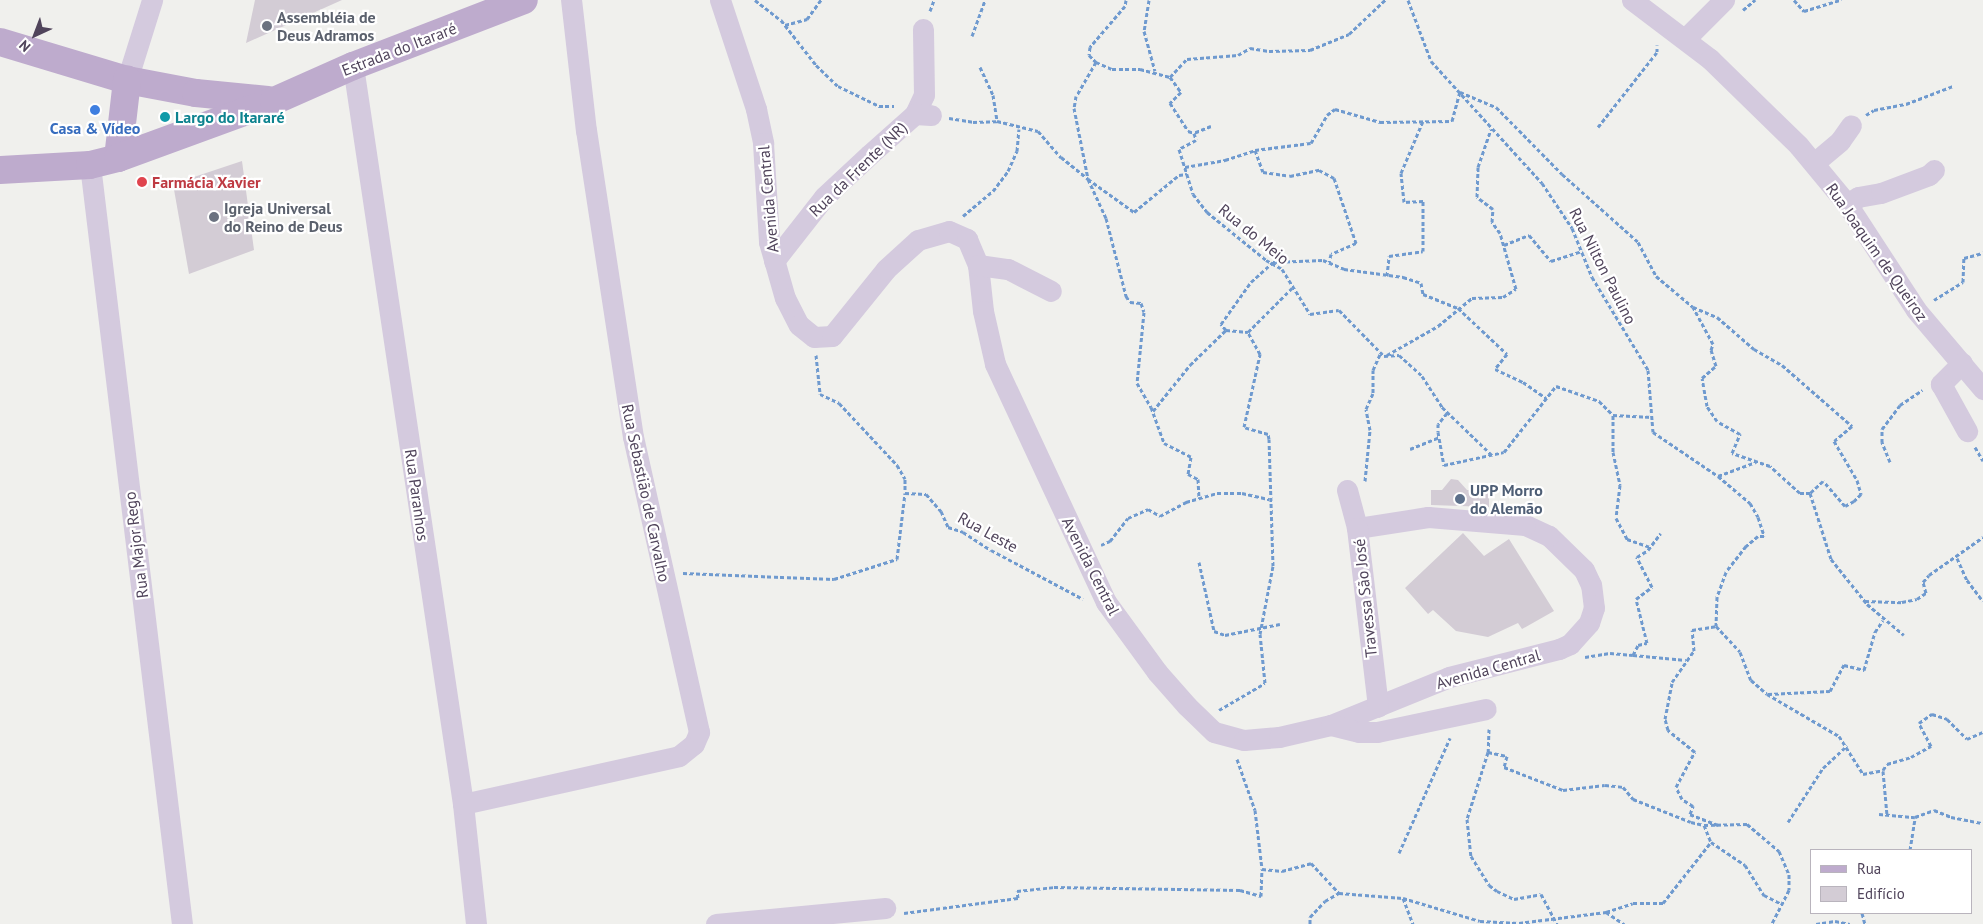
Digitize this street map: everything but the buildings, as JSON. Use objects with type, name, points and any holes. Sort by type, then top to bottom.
[{"type":"main road","name":"Estrada do Itararé","points":[[0,170],[90,165],[118,158],[274,101],[353,66],[524,0]]},
{"type":"main road","points":[[0,42],[127,80],[196,93],[274,101]]},
{"type":"main road","points":[[118,158],[127,80]]},
{"type":"street","points":[[127,80],[152,0]]},
{"type":"street","name":"Rua Sebastião de Carvalho","points":[[463,804],[651,764],[679,756],[694,744],[699,732],[662,575],[622,373],[586,131],[571,0]]},
{"type":"street","name":"Avenida Central","points":[[720,0],[753,100],[763,143],[767,226],[774,261],[791,314],[799,325],[814,337]]},
{"type":"street","name":"Rua Joaquim de Queiroz","points":[[1632,0],[1678,32],[1738,85],[1814,163],[1847,204],[1916,310],[1983,389]]},
{"type":"street","points":[[1678,32],[1724,0]]},
{"type":"street","points":[[923,111],[925,86],[924,29]]},
{"type":"street","name":"Rua Paranhos","points":[[353,66],[463,804],[476,924]]},
{"type":"street","name":"Rua da Frente (NR)","points":[[774,261],[824,197],[923,111]]},
{"type":"street","points":[[1814,163],[1840,142],[1851,125]]},
{"type":"street","name":"Rua Major Rego","points":[[90,165],[182,924]]},
{"type":"street","points":[[1847,204],[1858,197],[1881,193],[1929,175],[1934,170]]},
{"type":"street","points":[[814,337],[832,336],[840,330],[886,270],[911,246],[932,233],[949,231]]},
{"type":"street","name":"Avenida Central","points":[[949,231],[967,239],[978,265],[983,311],[995,364],[1106,602],[1157,672],[1201,720],[1227,738],[1279,738],[1331,725],[1472,670],[1565,646],[1583,630],[1594,608],[1591,585],[1584,570],[1549,536],[1526,524],[1428,517],[1357,528]]},
{"type":"street","points":[[978,265],[1008,269],[1051,291]]},
{"type":"street","points":[[1962,363],[1941,382],[1967,431]]},
{"type":"street","name":"Travessa São José","points":[[1356,487],[1357,528],[1378,707]]},
{"type":"street","points":[[1331,725],[1359,732],[1377,732],[1461,712],[1486,709]]},
{"type":"street","points":[[716,924],[885,908]]},
{"type":"path","points":[[755,0],[785,25],[816,65],[838,86],[879,106],[923,111],[973,122],[997,121],[1019,129],[1038,131],[1061,157],[1134,212],[1179,175],[1187,174]]},
{"type":"path","points":[[785,25],[807,19],[820,0]]},
{"type":"path","points":[[972,36],[985,0]]},
{"type":"path","points":[[1126,0],[1125,6],[1090,47],[1089,56],[1096,62],[1112,69],[1155,71],[1170,77],[1181,92],[1170,102],[1188,130],[1194,133]]},
{"type":"path","points":[[1149,0],[1144,31],[1155,71]]},
{"type":"path","points":[[1170,77],[1187,59],[1238,55],[1250,48],[1288,51],[1321,47],[1349,34],[1385,0]]},
{"type":"path","name":"Rua Nilton Paulino","points":[[1408,0],[1432,61],[1491,129],[1542,183],[1572,228],[1620,327],[1648,370],[1653,432],[1718,476],[1750,503],[1764,536],[1758,536],[1746,546],[1726,572],[1717,597],[1716,626]]},
{"type":"path","points":[[1743,10],[1755,0]]},
{"type":"path","points":[[1794,0],[1804,11],[1841,0]]},
{"type":"path","points":[[1598,127],[1657,52],[1657,44],[1678,32]]},
{"type":"path","points":[[1096,62],[1076,96],[1074,108],[1088,179],[1106,218],[1126,296],[1130,302],[1141,303],[1144,312],[1137,383],[1153,411],[1164,443],[1191,457],[1188,474],[1198,479],[1199,496]]},
{"type":"path","points":[[980,67],[993,95],[997,121]]},
{"type":"path","points":[[1851,125],[1874,110],[1906,104],[1953,86]]},
{"type":"path","points":[[1185,167],[1225,160],[1255,150],[1311,143],[1323,121],[1335,109],[1380,122],[1452,121],[1460,92],[1496,107],[1562,174],[1638,242],[1656,276],[1693,307],[1717,317],[1754,349],[1782,366],[1852,426],[1834,441],[1861,494],[1845,506],[1823,481],[1810,494]]},
{"type":"path","points":[[1387,276],[1389,256],[1423,251],[1424,201],[1404,202],[1402,173],[1424,121]]},
{"type":"path","name":"Rua do Meio","points":[[1211,126],[1194,133],[1196,140],[1179,149],[1193,194],[1207,212],[1266,260],[1273,262],[1282,269],[1310,314],[1339,310],[1384,356]]},
{"type":"path","points":[[949,231],[993,191],[1008,171],[1016,151],[1019,129]]},
{"type":"path","points":[[1384,356],[1438,326],[1472,298],[1503,297],[1516,289],[1504,245],[1492,222],[1492,209],[1477,197],[1478,167],[1491,129]]},
{"type":"path","points":[[1255,150],[1263,172],[1290,176],[1319,170],[1334,178],[1356,242],[1331,254],[1329,262]]},
{"type":"path","points":[[1504,245],[1529,235],[1551,261],[1582,251]]},
{"type":"path","points":[[1916,310],[1963,282],[1964,258],[1983,253]]},
{"type":"path","points":[[1248,332],[1226,330],[1221,324],[1251,282],[1273,262],[1329,262],[1344,269],[1371,270],[1387,276],[1421,283],[1423,294],[1458,308],[1508,354],[1495,369],[1524,382],[1546,398]]},
{"type":"path","points":[[1248,332],[1293,287]]},
{"type":"path","points":[[1693,307],[1713,344],[1711,350],[1716,366],[1702,378],[1707,406],[1717,421],[1740,434],[1732,453],[1770,466],[1800,493],[1810,494]]},
{"type":"path","points":[[1153,411],[1190,365],[1226,330]]},
{"type":"path","points":[[1201,720],[1265,683],[1262,628],[1273,566],[1268,434],[1244,428],[1260,354],[1248,332]]},
{"type":"path","points":[[662,575],[834,579],[855,574],[897,559],[905,479],[886,453],[839,403],[820,394],[814,337]]},
{"type":"path","points":[[1356,487],[1370,430],[1366,409],[1373,393],[1374,370],[1381,352]]},
{"type":"path","points":[[1384,356],[1399,355],[1422,376],[1447,413],[1493,456]]},
{"type":"path","points":[[1890,462],[1882,442],[1882,429],[1888,418],[1900,405],[1941,382]]},
{"type":"path","points":[[1447,413],[1438,424],[1444,465],[1493,456],[1515,442],[1556,386],[1599,401],[1613,415],[1652,417]]},
{"type":"path","points":[[1613,415],[1613,452],[1620,485],[1616,518],[1627,539],[1650,547]]},
{"type":"path","points":[[1410,449],[1439,436]]},
{"type":"path","points":[[1718,476],[1756,462]]},
{"type":"path","name":"Rua Leste","points":[[905,492],[926,494],[941,511],[948,527],[963,532],[1078,598],[1106,602]]},
{"type":"path","points":[[1082,553],[1110,541],[1128,518],[1148,509],[1160,516],[1199,496],[1242,493],[1269,500]]},
{"type":"path","points":[[1810,494],[1831,559],[1883,620],[1904,635]]},
{"type":"path","points":[[1633,655],[1638,645],[1647,643],[1636,598],[1652,587],[1637,557],[1650,547],[1661,533]]},
{"type":"path","points":[[1865,601],[1902,602],[1917,599],[1926,593],[1923,582],[1929,575],[1957,558],[1983,537]]},
{"type":"path","points":[[1957,558],[1967,580],[1983,601]]},
{"type":"path","points":[[1199,562],[1214,631],[1226,636],[1280,624]]},
{"type":"path","points":[[1767,694],[1830,691],[1844,665],[1864,670],[1874,632],[1883,620]]},
{"type":"path","points":[[1718,825],[1690,814],[1693,806],[1682,799],[1676,787],[1695,752],[1668,730],[1665,719],[1667,692],[1696,644],[1692,630],[1716,626],[1740,652],[1751,680],[1767,694],[1830,730],[1847,746],[1863,774],[1884,770]]},
{"type":"path","points":[[1577,659],[1610,653],[1687,660]]},
{"type":"path","points":[[1486,709],[1490,738],[1488,752],[1467,819],[1471,856],[1489,885],[1497,890],[1514,899],[1541,894],[1557,924]]},
{"type":"path","points":[[1399,853],[1461,712]]},
{"type":"path","points":[[1887,815],[1884,770],[1887,764],[1911,758],[1931,746],[1920,723],[1932,714],[1947,719],[1967,739],[1983,732]]},
{"type":"path","points":[[885,908],[888,915],[1018,898],[1017,891],[1088,887],[1209,892],[1240,890],[1262,896],[1262,870],[1256,810],[1245,776],[1227,738]]},
{"type":"path","points":[[1788,822],[1823,768],[1847,746]]},
{"type":"path","points":[[1488,752],[1507,756],[1504,767],[1563,790],[1605,785],[1623,787],[1633,799],[1704,825],[1747,824],[1779,851],[1790,874],[1789,890],[1772,924]]},
{"type":"path","points":[[1879,814],[1915,817],[1934,810],[1951,817],[1983,823]]},
{"type":"path","points":[[1910,849],[1915,817]]},
{"type":"path","points":[[1704,825],[1711,842],[1745,866],[1764,894],[1782,904]]},
{"type":"path","points":[[1310,924],[1310,917],[1325,901],[1339,893],[1403,898],[1480,921],[1519,923],[1606,912],[1612,908],[1633,903],[1662,903],[1711,842]]},
{"type":"path","points":[[1262,870],[1282,871],[1311,864],[1339,893]]},
{"type":"path","points":[[1403,898],[1413,924]]},
{"type":"path","points":[[1606,912],[1622,923]]},
{"type":"path","points":[[1816,924],[1835,921],[1850,924]]},
{"type":"place","name":"Assembléia de Deus Adramos","points":[[267,26]]},
{"type":"place","name":"Casa & Vídeo","points":[[95,110]]},
{"type":"place","name":"Largo do Itararé","points":[[165,117]]},
{"type":"place","name":"Farmácia Xavier","points":[[142,182]]},
{"type":"place","name":"Igreja Universal do Reino de Deus","points":[[214,217]]},
{"type":"place","name":"UPP Morro do Alemão","points":[[1460,499]]}]
